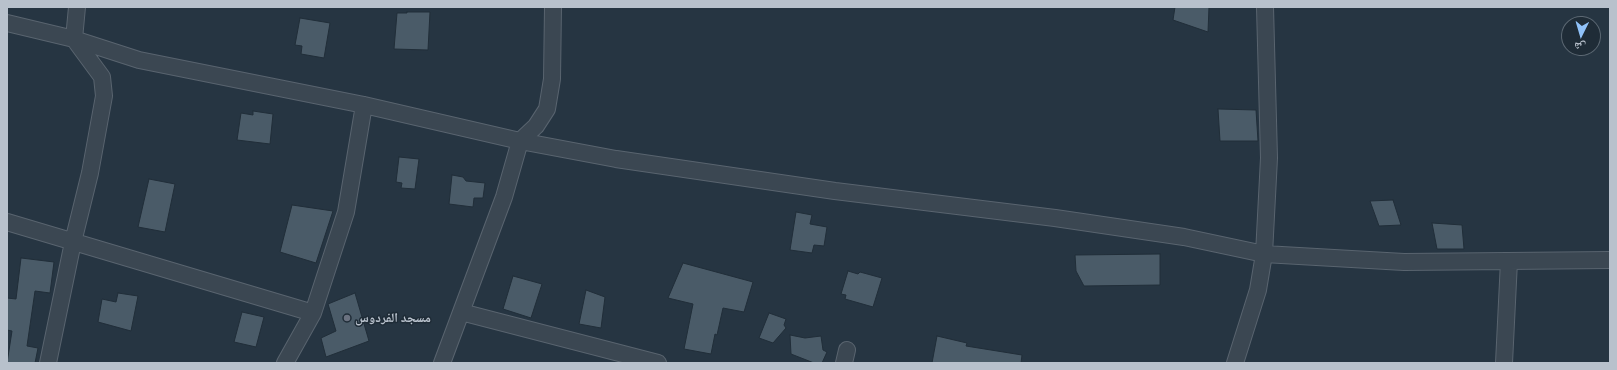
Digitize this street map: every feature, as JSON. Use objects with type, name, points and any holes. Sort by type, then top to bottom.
[{"type":"street","points":[[48,363],[73,242],[90,172],[104,96],[102,77],[74,39],[77,7]]},
{"type":"street","points":[[442,363],[504,197],[520,141],[536,126],[547,109],[552,78],[553,7]]},
{"type":"street","points":[[1235,363],[1258,290],[1264,254],[1269,158],[1265,7]]},
{"type":"street","points":[[7,23],[74,39],[139,60],[364,104],[520,141],[663,166],[1055,218],[1184,237],[1264,254],[1404,262],[1610,260]]},
{"type":"street","points":[[285,363],[313,313],[346,212],[364,104]]},
{"type":"street","points":[[7,222],[313,313]]},
{"type":"street","points":[[1504,363],[1509,261]]},
{"type":"street","points":[[461,312],[658,363]]},
{"type":"building","points":[[1175,7],[1209,7],[1208,32],[1173,20]]},
{"type":"building","points":[[430,12],[428,50],[394,49],[397,13]]},
{"type":"building","points":[[300,18],[330,23],[324,58],[301,54],[302,46],[295,45]]},
{"type":"building","points":[[1218,109],[1256,110],[1258,141],[1220,141]]},
{"type":"building","points":[[253,111],[273,114],[270,144],[237,140],[241,113],[253,115]]},
{"type":"building","points":[[399,157],[419,159],[415,189],[401,188],[402,183],[396,182]]},
{"type":"building","points":[[452,175],[463,177],[466,181],[485,183],[483,198],[474,198],[473,207],[449,204]]},
{"type":"building","points":[[149,179],[175,184],[165,232],[138,227]]},
{"type":"building","points":[[1393,200],[1401,225],[1379,226],[1370,201]]},
{"type":"building","points":[[292,205],[333,211],[316,263],[280,252]]},
{"type":"building","points":[[796,212],[812,215],[810,224],[827,227],[824,246],[814,245],[812,253],[790,250]]},
{"type":"building","points":[[1432,223],[1462,225],[1464,249],[1437,249]]},
{"type":"building","points":[[1160,254],[1160,285],[1084,286],[1076,271],[1075,255]]},
{"type":"building","points":[[21,258],[54,262],[50,293],[35,291],[27,346],[38,348],[35,363],[7,363],[12,331],[7,330],[7,298],[16,299]]},
{"type":"building","points":[[683,263],[753,282],[744,312],[723,308],[711,354],[684,349],[693,304],[668,298]]},
{"type":"building","points":[[848,271],[858,274],[860,272],[882,278],[873,307],[845,299],[846,295],[841,294]]},
{"type":"building","points":[[513,276],[542,284],[531,318],[503,309]]},
{"type":"building","points":[[586,290],[605,297],[601,328],[579,324]]},
{"type":"building","points":[[118,293],[138,296],[131,331],[98,322],[102,299],[116,302]]},
{"type":"building","name":"مسجد الفردوس","points":[[355,293],[369,341],[326,357],[321,338],[336,331],[328,304]]},
{"type":"building","points":[[242,312],[264,317],[256,347],[234,342]]},
{"type":"building","points":[[769,313],[786,319],[784,325],[786,328],[773,343],[759,338]]},
{"type":"building","points":[[790,335],[805,338],[821,336],[823,350],[827,352],[822,363],[814,363],[791,354]]},
{"type":"building","points":[[937,336],[967,343],[966,346],[1022,355],[1021,363],[932,363]]},
{"type":"place","name":"مسجد الفردوس","points":[[347,318]]}]
